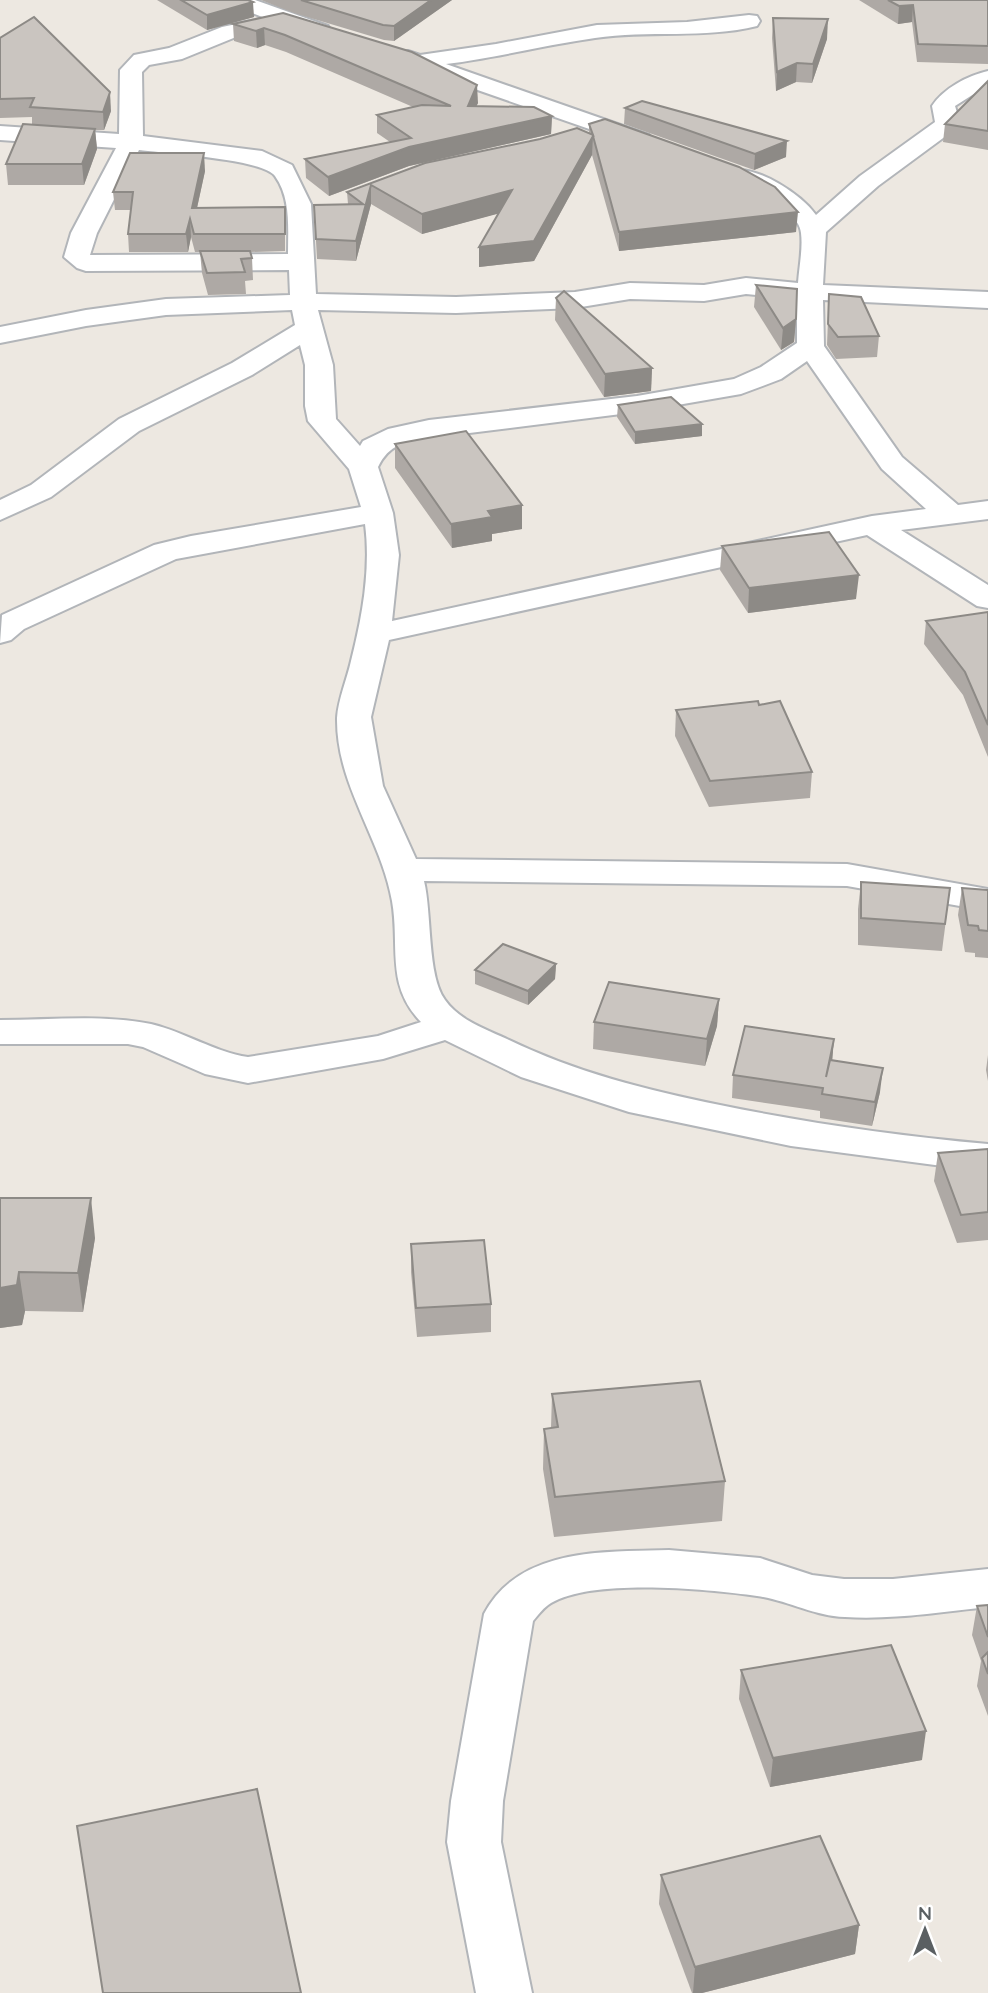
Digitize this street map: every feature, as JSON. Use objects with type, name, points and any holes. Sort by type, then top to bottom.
[{"type":"street","points":[[236,0],[285,20],[345,39]]},
{"type":"street","points":[[285,20],[230,32],[174,54],[136,64],[131,69],[131,142],[84,233],[77,257],[86,263],[302,262]]},
{"type":"street","points":[[420,61],[496,51],[597,31],[687,28],[749,21]]},
{"type":"street","points":[[383,50],[664,148]]},
{"type":"street","points":[[814,230],[869,181],[946,125],[943,106],[946,102],[976,82],[988,78]]},
{"type":"street","points":[[565,140],[604,128]]},
{"type":"street","points":[[0,133],[131,142],[262,158],[284,170],[299,204],[312,214],[302,262],[306,315],[319,365],[319,407],[322,421],[363,467],[378,513],[384,555],[374,634],[354,717],[359,756],[366,786],[403,870],[411,904],[416,982],[428,1006],[448,1026],[535,1068],[629,1099],[791,1133],[988,1158]]},
{"type":"street","points":[[711,164],[791,192],[814,230],[810,346],[892,463],[950,513]]},
{"type":"street","points":[[830,186],[869,181]]},
{"type":"street","points":[[0,335],[149,309],[306,315],[575,300],[630,291],[704,293],[746,286],[810,292],[988,300]]},
{"type":"street","points":[[0,511],[41,491],[129,425],[242,369],[306,315]]},
{"type":"street","points":[[363,467],[373,447],[398,435],[636,404],[741,386],[771,373],[810,346]]},
{"type":"street","points":[[374,634],[872,525],[988,510]]},
{"type":"street","points":[[0,633],[13,622],[165,552],[191,545],[378,513]]},
{"type":"street","points":[[872,525],[988,599]]},
{"type":"street","points":[[403,870],[848,875],[880,878],[988,900]]},
{"type":"street","points":[[0,1032],[128,1032],[153,1037],[219,1065],[248,1070],[383,1047],[448,1026]]},
{"type":"street","points":[[504,1993],[474,1842],[477,1801],[509,1614],[532,1590],[559,1578],[600,1571],[669,1569],[760,1577],[812,1594],[844,1598],[893,1598],[988,1588]]},
{"type":"building","points":[[181,0],[248,0],[253,2],[207,15]]},
{"type":"building","points":[[301,0],[431,0],[394,26]]},
{"type":"building","points":[[888,0],[988,0],[988,46],[918,44],[913,5],[899,6]]},
{"type":"building","points":[[283,13],[412,52],[477,85],[468,106],[534,107],[552,116],[409,147],[328,177],[305,159],[411,138],[377,115],[422,105],[451,106],[285,35],[264,28],[256,31],[233,24]]},
{"type":"building","points":[[34,17],[110,92],[103,112],[30,107],[34,98],[0,99],[0,38]]},
{"type":"building","points":[[773,18],[828,19],[813,64],[797,63],[777,72]]},
{"type":"building","points":[[988,81],[988,131],[945,124]]},
{"type":"building","points":[[642,101],[787,141],[755,154],[625,108]]},
{"type":"building","points":[[605,119],[739,167],[775,187],[798,212],[619,232],[593,136],[534,241],[479,247],[512,190],[422,214],[371,185],[356,241],[316,239],[314,205],[363,204],[347,192],[425,163],[540,139],[577,128],[593,135],[589,124]]},
{"type":"building","points":[[23,124],[95,129],[82,164],[6,164]]},
{"type":"building","points":[[130,153],[204,153],[192,208],[285,207],[285,234],[194,234],[190,219],[186,234],[128,234],[133,192],[113,192]]},
{"type":"building","points":[[200,251],[250,251],[252,258],[241,259],[245,272],[207,273]]},
{"type":"building","points":[[756,285],[797,289],[796,319],[783,328]]},
{"type":"building","points":[[564,291],[652,368],[605,374],[556,298]]},
{"type":"building","points":[[829,294],[861,297],[879,336],[838,337],[828,324]]},
{"type":"building","points":[[671,397],[702,424],[635,432],[618,405]]},
{"type":"building","points":[[466,431],[522,505],[488,511],[492,517],[451,524],[395,444]]},
{"type":"building","points":[[829,532],[859,575],[749,588],[722,546]]},
{"type":"building","points":[[988,612],[988,725],[965,672],[926,621]]},
{"type":"building","points":[[758,701],[759,705],[780,701],[812,772],[710,781],[676,710]]},
{"type":"building","points":[[861,882],[950,888],[945,924],[861,918]]},
{"type":"building","points":[[962,888],[988,890],[988,931],[968,925]]},
{"type":"building","points":[[503,944],[556,964],[528,991],[475,970]]},
{"type":"building","points":[[609,982],[719,999],[707,1039],[594,1022]]},
{"type":"building","points":[[745,1026],[834,1039],[826,1077],[830,1060],[883,1068],[875,1102],[822,1094],[823,1088],[733,1075]]},
{"type":"building","points":[[988,1149],[988,1212],[961,1215],[938,1153]]},
{"type":"building","points":[[0,1198],[91,1198],[78,1273],[19,1272],[17,1285],[0,1288]]},
{"type":"building","points":[[484,1240],[491,1304],[416,1308],[411,1244]]},
{"type":"building","points":[[700,1381],[725,1481],[555,1497],[544,1429],[558,1427],[552,1394]]},
{"type":"building","points":[[988,1605],[988,1637],[977,1606]]},
{"type":"building","points":[[891,1645],[926,1731],[773,1758],[741,1670]]},
{"type":"building","points":[[988,1652],[988,1674],[982,1658]]},
{"type":"building","points":[[257,1789],[301,1993],[103,1993],[77,1826]]},
{"type":"building","points":[[820,1836],[859,1925],[695,1967],[661,1875]]}]
